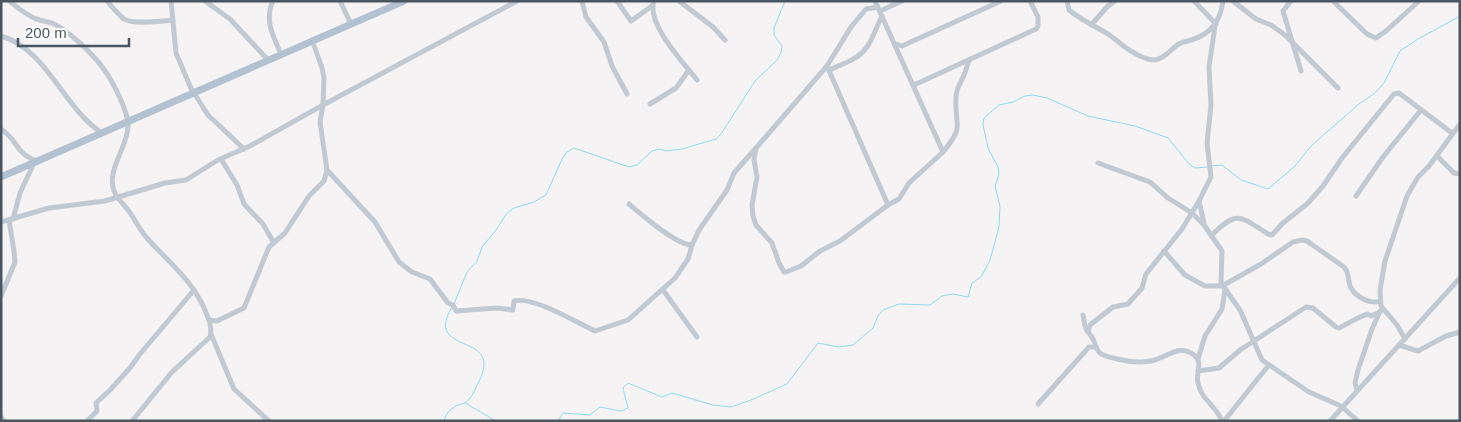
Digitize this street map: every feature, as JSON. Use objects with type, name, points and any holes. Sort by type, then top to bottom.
[{"type":"main road","points":[[1,178],[400,2]]},
{"type":"street","points":[[9,1],[32,17],[59,27],[90,53],[103,67],[128,121],[128,131],[111,183],[117,197],[129,211],[138,228],[147,239],[178,269],[194,290],[209,320],[211,333],[234,389],[269,421]]},
{"type":"street","points":[[107,1],[122,17],[130,21],[173,20]]},
{"type":"street","points":[[171,1],[176,53],[193,93],[208,115],[244,149]]},
{"type":"street","points":[[205,1],[230,18],[268,60]]},
{"type":"street","points":[[273,1],[268,20],[281,54]]},
{"type":"street","points":[[340,1],[351,24]]},
{"type":"street","points":[[1,222],[49,208],[86,204],[165,183],[186,180],[221,159],[244,149],[517,1]]},
{"type":"street","points":[[582,1],[586,17],[604,42],[612,66],[628,94]]},
{"type":"street","points":[[617,1],[631,21],[653,4]]},
{"type":"street","points":[[679,1],[713,27],[725,40]]},
{"type":"street","points":[[327,170],[375,222],[399,262],[412,272],[430,279],[456,311],[497,308],[513,310],[514,301],[520,299],[549,308],[597,331],[628,320],[663,290],[685,265],[699,230],[727,190],[734,173],[828,68],[851,28],[866,9],[902,1]]},
{"type":"street","points":[[899,45],[1001,1]]},
{"type":"street","points":[[914,85],[1036,29],[1038,17],[1030,1]]},
{"type":"street","points":[[1067,1],[1069,10],[1140,57],[1153,60],[1165,56],[1178,44],[1196,39],[1216,25]]},
{"type":"street","points":[[1091,25],[1115,1]]},
{"type":"street","points":[[1194,1],[1216,25]]},
{"type":"street","points":[[1088,332],[1090,325],[1113,307],[1128,304],[1142,288],[1146,274],[1182,229],[1192,213],[1211,174],[1207,143],[1211,106],[1209,67],[1216,25],[1223,1]]},
{"type":"street","points":[[1233,1],[1256,19],[1278,30],[1304,53],[1338,88]]},
{"type":"street","points":[[1291,1],[1283,12],[1301,71]]},
{"type":"street","points":[[1333,1],[1367,34],[1376,38],[1419,1]]},
{"type":"street","points":[[653,4],[654,19],[666,39],[697,80]]},
{"type":"street","points":[[877,7],[899,45],[899,52],[943,152]]},
{"type":"street","points":[[828,68],[852,60],[861,54],[870,43],[877,7]]},
{"type":"street","points":[[1,36],[17,42],[36,58],[86,121],[102,133]]},
{"type":"street","points":[[209,320],[217,321],[244,308],[266,253],[282,237],[309,196],[324,181],[327,170],[320,122],[324,78],[312,40]]},
{"type":"street","points":[[756,148],[754,160],[757,177],[752,216],[756,225],[772,243],[779,264],[784,272],[801,266],[820,251],[840,241],[899,199],[909,183],[943,152],[954,139],[958,129],[957,88],[964,76],[969,60]]},
{"type":"street","points":[[828,68],[888,205]]},
{"type":"street","points":[[650,104],[676,88],[689,70]]},
{"type":"street","points":[[1212,235],[1226,221],[1238,218],[1245,219],[1272,235],[1283,223],[1307,204],[1391,96],[1397,93],[1452,133]]},
{"type":"street","points":[[1356,196],[1383,157],[1421,110]]},
{"type":"street","points":[[1357,390],[1355,383],[1358,370],[1381,310],[1380,290],[1385,261],[1403,205],[1413,186],[1460,124]]},
{"type":"street","points":[[1,129],[9,135],[26,157],[36,162],[20,193],[11,220],[14,262],[1,296]]},
{"type":"street","points":[[1437,156],[1454,173],[1460,174]]},
{"type":"street","points":[[221,159],[237,185],[244,204],[263,224],[274,243]]},
{"type":"street","points":[[1098,163],[1150,182],[1168,198],[1192,213],[1212,235],[1222,251],[1222,309],[1210,325],[1205,336],[1198,359],[1197,379],[1200,392],[1218,411],[1223,421],[1268,366]]},
{"type":"street","points":[[1199,201],[1204,225]]},
{"type":"street","points":[[629,204],[664,232],[685,244],[692,245]]},
{"type":"street","points":[[1164,251],[1185,275],[1205,286],[1223,288],[1293,242],[1302,240],[1315,246],[1344,267],[1351,288],[1356,293],[1369,301],[1380,301]]},
{"type":"street","points":[[1330,421],[1460,278]]},
{"type":"street","points":[[1223,288],[1240,310],[1252,341],[1262,360],[1268,366],[1309,392],[1342,406],[1358,421]]},
{"type":"street","points":[[87,421],[97,411],[96,402],[130,368],[194,290]]},
{"type":"street","points":[[663,290],[697,337]]},
{"type":"street","points":[[1198,371],[1219,368],[1236,352],[1306,307],[1313,308],[1339,328],[1360,319],[1362,315],[1368,314],[1371,316],[1381,310]]},
{"type":"street","points":[[1381,310],[1397,325],[1405,339]]},
{"type":"street","points":[[1083,315],[1085,326],[1101,354],[1131,362],[1153,360],[1174,351],[1182,350],[1190,352],[1198,359]]},
{"type":"street","points":[[1399,345],[1418,351],[1446,336],[1460,332]]},
{"type":"street","points":[[132,421],[172,372],[211,333]]},
{"type":"street","points":[[1038,404],[1086,349],[1096,346]]},
{"type":"street","points":[[1,417],[4,421]]},
{"type":"waterway","points":[[454,304],[467,272],[477,261],[482,247],[507,213],[514,208],[534,202],[546,195],[567,152],[574,148],[629,167],[637,165],[652,151],[659,149],[666,151],[682,149],[716,139],[755,81],[777,60],[781,53],[782,46],[774,35],[774,28],[785,1]]},
{"type":"waterway","points":[[1211,166],[1222,165],[1241,180],[1268,189],[1294,167],[1311,146],[1359,104],[1375,93],[1384,83],[1400,51],[1460,16]]},
{"type":"waterway","points":[[558,421],[563,413],[590,415],[600,407],[621,411],[628,408],[623,388],[628,383],[662,397],[672,393],[713,405],[731,407],[787,384],[818,343],[839,347],[853,345],[873,328],[883,310],[899,304],[930,305],[942,296],[953,294],[968,297],[972,283],[981,277],[990,260],[999,227],[1000,206],[995,186],[999,174],[998,167],[988,148],[983,125],[984,118],[999,105],[1013,102],[1025,96],[1033,95],[1047,98],[1088,116],[1135,126],[1168,138],[1189,164],[1195,168],[1207,167]]},
{"type":"waterway","points":[[452,307],[446,322],[447,332],[453,338],[473,348],[480,354],[484,363],[476,388],[465,403]]},
{"type":"waterway","points":[[444,421],[452,409],[465,403],[496,421]]}]
